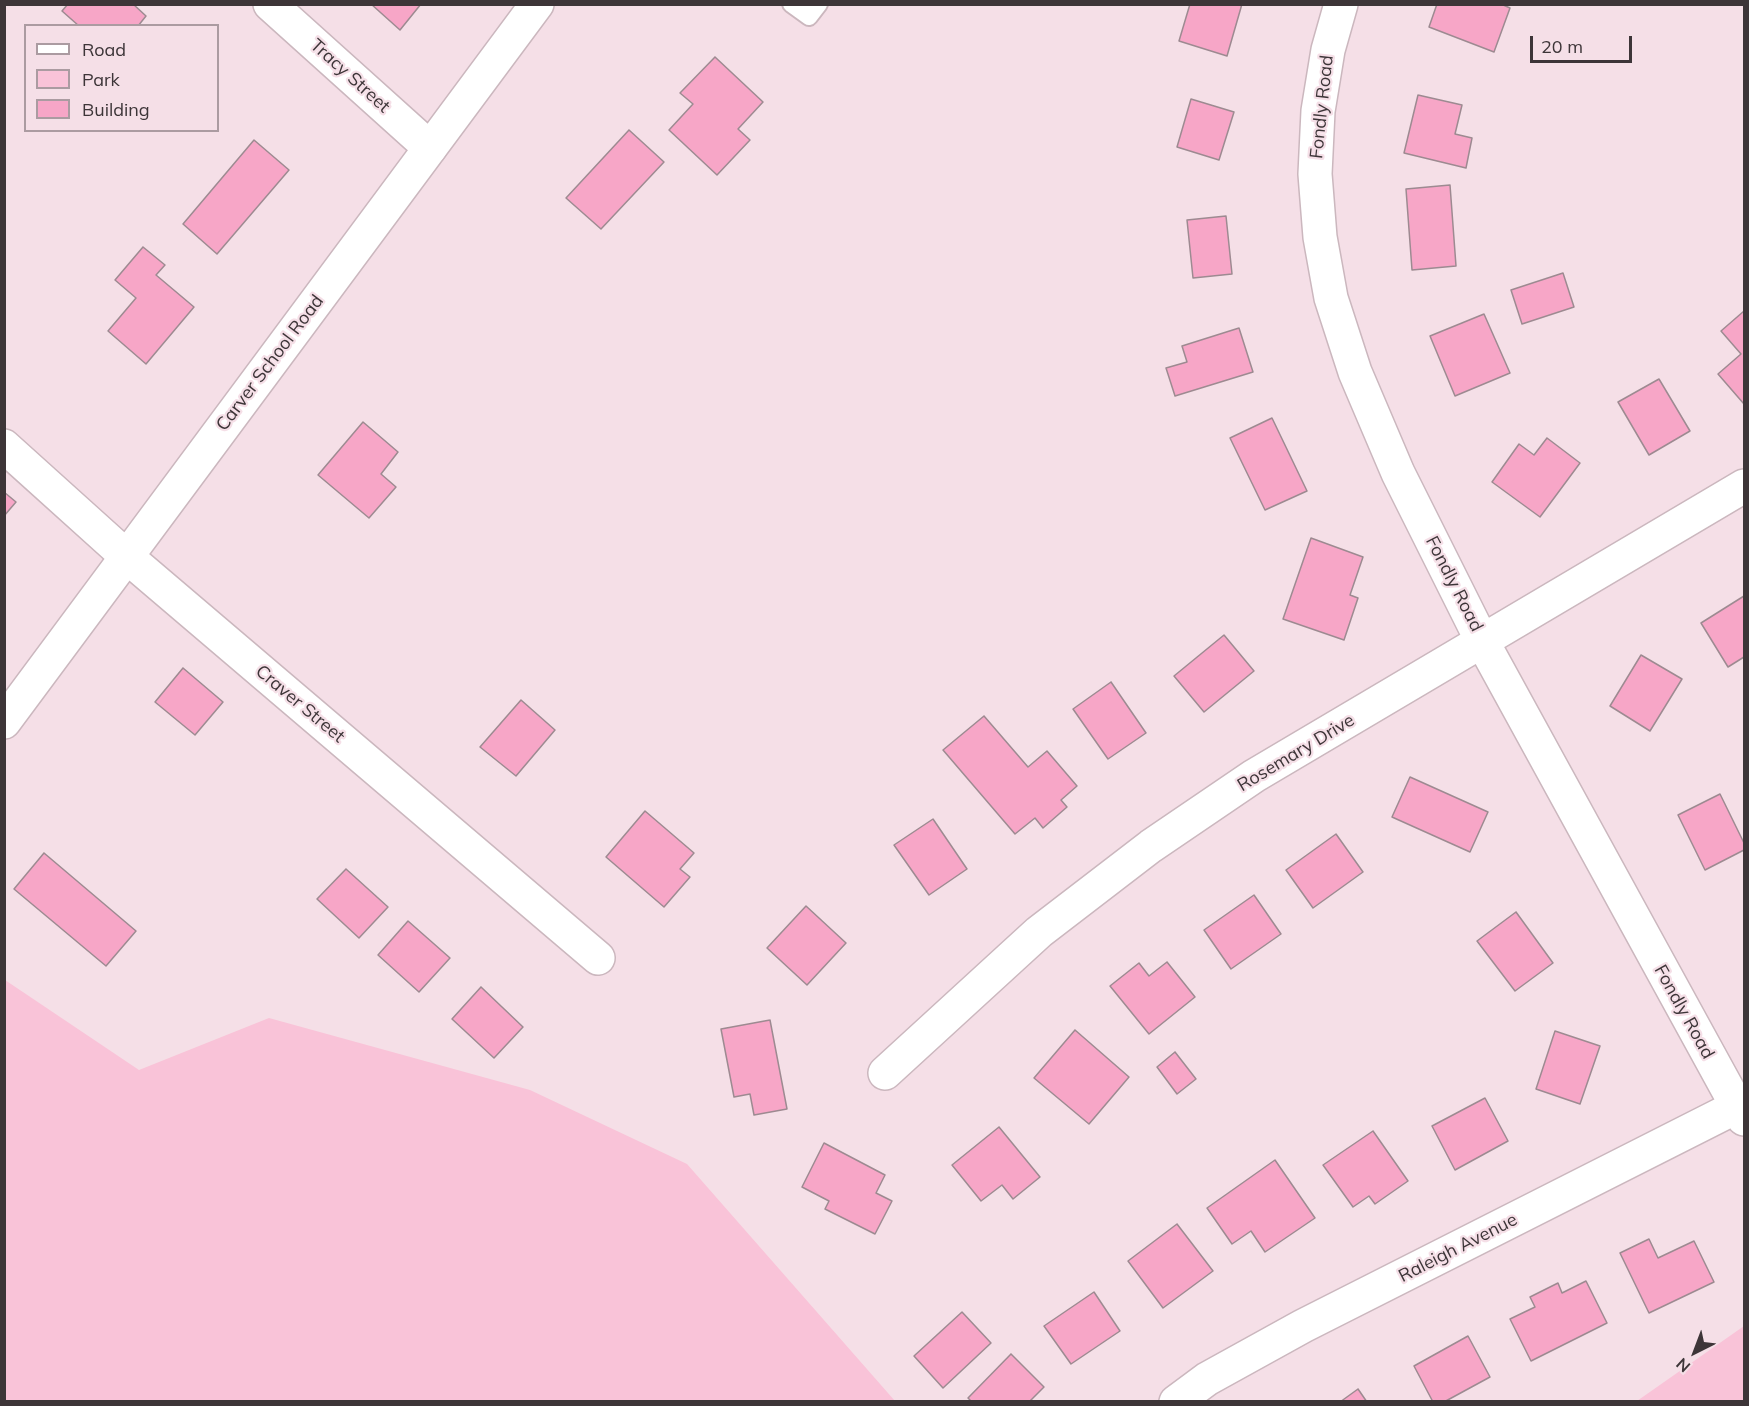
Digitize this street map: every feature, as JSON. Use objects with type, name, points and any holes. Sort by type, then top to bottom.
[{"type":"street","name":"Tracy Street","points":[[270,4],[430,148]]},
{"type":"street","name":"Carver School Road","points":[[4,722],[537,4]]},
{"type":"street","name":"Fondly Road","points":[[1341,4],[1328,50],[1318,111],[1316,174],[1320,237],[1331,297],[1355,372],[1398,473],[1482,640],[1742,1110]]},
{"type":"street","name":"Craver Street","points":[[4,446],[126,556],[598,958]]},
{"type":"street","name":"Rosemary Drive","points":[[885,1073],[1040,932],[1151,846],[1254,776],[1744,486]]},
{"type":"street","name":"Raleigh Avenue","points":[[1176,1401],[1207,1378],[1303,1326],[1742,1110]]},
{"type":"lane","points":[[791,4],[809,17],[819,4]]},
{"type":"green space","points":[[5,980],[139,1070],[269,1018],[530,1090],[687,1164],[895,1401],[5,1401]]},
{"type":"green space","points":[[1744,1326],[1744,1401],[1637,1401]]},
{"type":"building","points":[[68,4],[133,4],[146,16],[140,24],[77,24],[62,11]]},
{"type":"building","points":[[371,4],[421,4],[400,30]]},
{"type":"building","points":[[1190,4],[1242,4],[1227,56],[1179,41]]},
{"type":"building","points":[[1437,4],[1501,4],[1510,8],[1494,52],[1429,27]]},
{"type":"building","points":[[715,57],[763,102],[738,129],[750,140],[717,175],[669,130],[693,104],[680,93]]},
{"type":"building","points":[[1418,95],[1462,105],[1455,134],[1472,138],[1466,168],[1404,153]]},
{"type":"building","points":[[1191,99],[1234,112],[1219,160],[1177,147]]},
{"type":"building","points":[[629,130],[664,162],[601,229],[566,198]]},
{"type":"building","points":[[254,140],[289,170],[217,254],[183,224]]},
{"type":"building","points":[[1450,185],[1456,266],[1412,270],[1406,189]]},
{"type":"building","points":[[1226,216],[1232,274],[1193,278],[1187,220]]},
{"type":"building","points":[[143,247],[165,265],[156,275],[194,307],[146,364],[108,331],[136,298],[115,280]]},
{"type":"building","points":[[1563,273],[1574,307],[1522,324],[1511,290]]},
{"type":"building","points":[[1744,311],[1744,404],[1718,374],[1741,354],[1721,331]]},
{"type":"building","points":[[1484,314],[1510,373],[1455,396],[1430,336]]},
{"type":"building","points":[[1239,328],[1253,372],[1175,396],[1166,368],[1187,362],[1182,346]]},
{"type":"building","points":[[1659,379],[1690,431],[1649,455],[1618,402]]},
{"type":"building","points":[[1272,418],[1307,491],[1265,510],[1230,438]]},
{"type":"building","points":[[363,422],[398,452],[381,474],[396,487],[369,518],[318,475]]},
{"type":"building","points":[[1547,438],[1580,463],[1540,517],[1492,482],[1519,444],[1534,455]]},
{"type":"building","points":[[4,492],[16,502],[4,516]]},
{"type":"building","points":[[1311,538],[1363,557],[1350,595],[1358,598],[1344,640],[1283,619]]},
{"type":"building","points":[[1744,596],[1744,657],[1728,667],[1701,623]]},
{"type":"building","points":[[1224,635],[1254,671],[1204,712],[1174,676]]},
{"type":"building","points":[[1641,655],[1682,679],[1650,731],[1610,706]]},
{"type":"building","points":[[183,668],[223,702],[195,735],[155,702]]},
{"type":"building","points":[[1111,682],[1146,733],[1108,759],[1073,709]]},
{"type":"building","points":[[521,700],[555,730],[516,776],[480,747]]},
{"type":"building","points":[[984,716],[1028,767],[1047,751],[1077,786],[1061,800],[1067,807],[1043,828],[1035,818],[1015,834],[943,750]]},
{"type":"building","points":[[1410,777],[1488,812],[1470,852],[1392,817]]},
{"type":"building","points":[[1720,794],[1744,843],[1744,850],[1705,870],[1678,815]]},
{"type":"building","points":[[645,811],[694,853],[680,869],[690,877],[664,907],[606,857]]},
{"type":"building","points":[[933,819],[967,869],[929,895],[894,845]]},
{"type":"building","points":[[1336,834],[1363,872],[1313,908],[1286,870]]},
{"type":"building","points":[[44,853],[136,931],[106,966],[14,889]]},
{"type":"building","points":[[346,869],[388,907],[359,938],[317,899]]},
{"type":"building","points":[[1254,895],[1281,934],[1231,969],[1204,930]]},
{"type":"building","points":[[806,906],[846,943],[807,985],[767,948]]},
{"type":"building","points":[[1516,912],[1553,963],[1515,991],[1477,941]]},
{"type":"building","points":[[408,921],[450,958],[419,992],[378,955]]},
{"type":"building","points":[[1167,962],[1195,997],[1149,1034],[1110,986],[1139,963],[1149,976]]},
{"type":"building","points":[[481,987],[523,1027],[494,1058],[452,1019]]},
{"type":"building","points":[[770,1020],[787,1109],[754,1115],[750,1094],[734,1097],[721,1029]]},
{"type":"building","points":[[1075,1030],[1129,1077],[1089,1124],[1034,1078]]},
{"type":"building","points":[[1555,1031],[1600,1046],[1580,1104],[1536,1089]]},
{"type":"building","points":[[1175,1052],[1196,1079],[1177,1094],[1157,1067]]},
{"type":"building","points":[[1485,1098],[1508,1141],[1455,1170],[1432,1126]]},
{"type":"building","points":[[999,1127],[1040,1177],[1013,1199],[1002,1185],[981,1201],[952,1165]]},
{"type":"building","points":[[1373,1131],[1408,1181],[1375,1204],[1369,1196],[1353,1207],[1323,1165]]},
{"type":"building","points":[[824,1143],[885,1175],[876,1193],[892,1201],[875,1234],[825,1209],[829,1201],[802,1187]]},
{"type":"building","points":[[1275,1160],[1315,1218],[1265,1252],[1251,1231],[1232,1244],[1207,1208]]},
{"type":"building","points":[[1177,1224],[1213,1271],[1163,1308],[1128,1261]]},
{"type":"building","points":[[1649,1239],[1658,1258],[1694,1241],[1714,1282],[1649,1313],[1620,1253]]},
{"type":"building","points":[[1586,1281],[1607,1323],[1531,1361],[1510,1319],[1535,1307],[1530,1297],[1558,1283],[1562,1293]]},
{"type":"building","points":[[1094,1292],[1120,1331],[1071,1364],[1044,1326]]},
{"type":"building","points":[[962,1312],[991,1343],[943,1388],[914,1356]]},
{"type":"building","points":[[1468,1336],[1490,1377],[1444,1402],[1433,1402],[1414,1366]]},
{"type":"building","points":[[1011,1354],[1044,1387],[1029,1402],[972,1402],[968,1398]]},
{"type":"building","points":[[1358,1389],[1367,1402],[1340,1402]]}]
